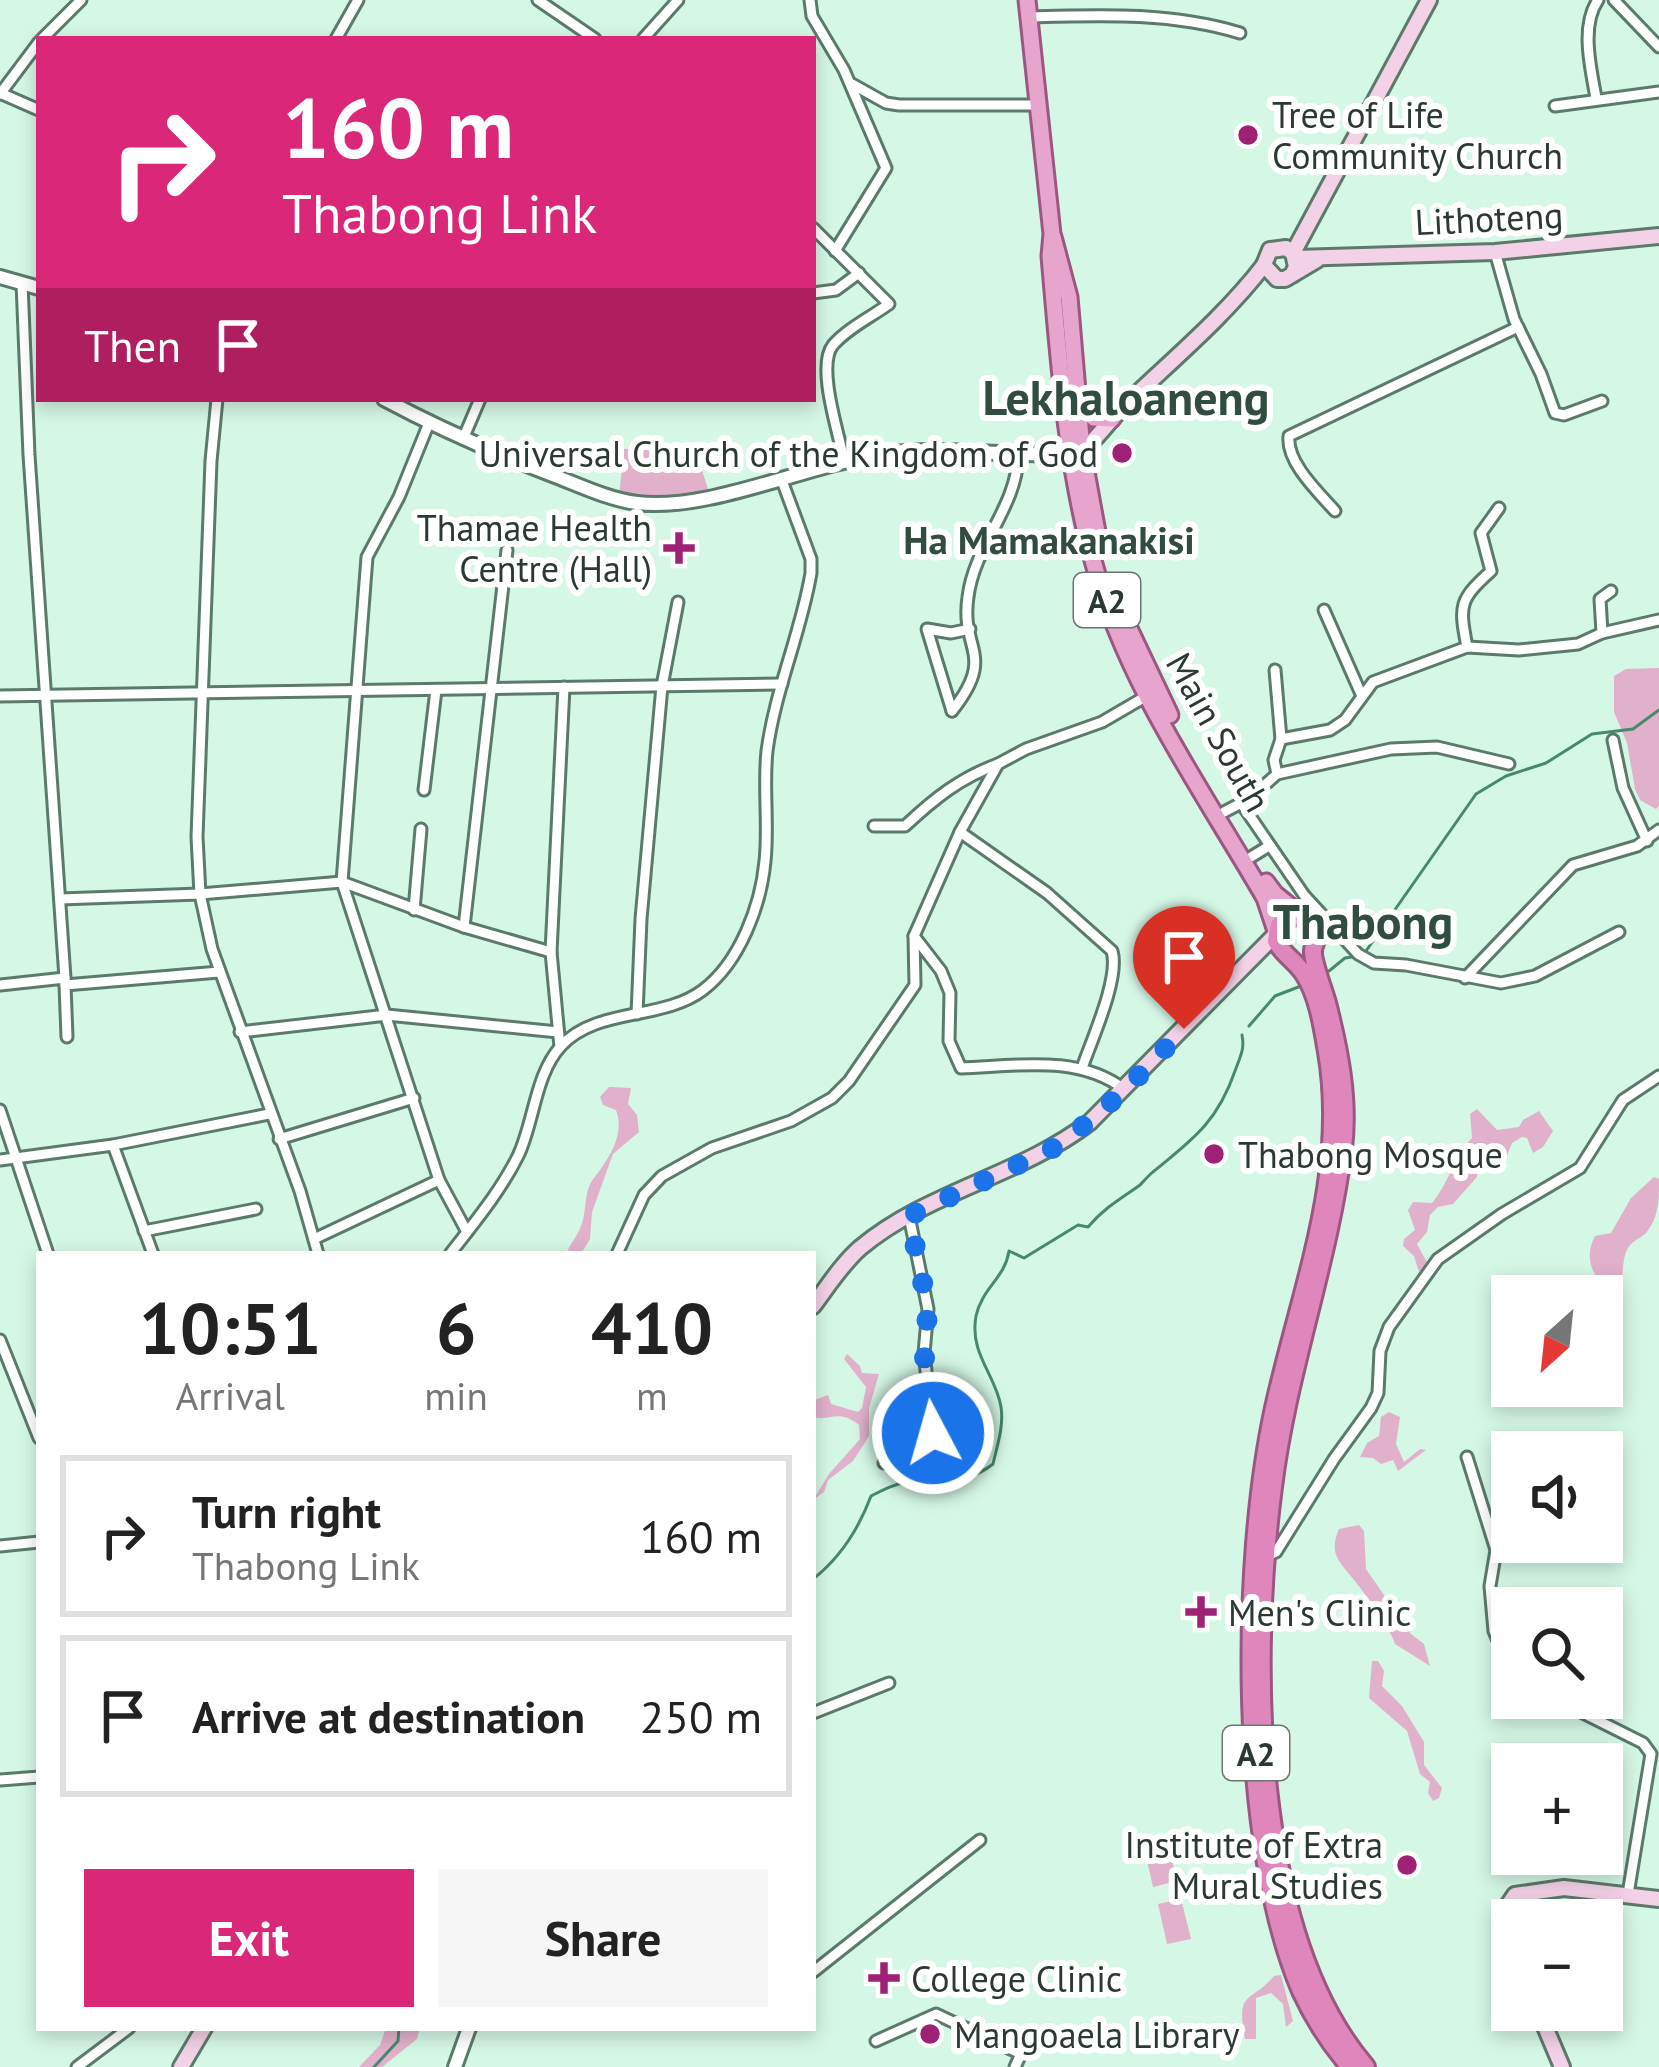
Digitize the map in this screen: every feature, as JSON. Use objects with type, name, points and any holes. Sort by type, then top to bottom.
[{"type":"highway","points":[[1276,933],[1289,916],[1302,916]]},
{"type":"highway","name":"Main South","points":[[1302,916],[1316,928],[1318,940],[1312,951],[1338,1049],[1344,1143],[1260,1558],[1252,1701],[1268,1874],[1301,1991],[1328,2041],[1350,2067]]},
{"type":"highway","name":"Main South","points":[[1276,933],[1313,993],[1327,1051],[1333,1143],[1328,1192],[1274,1410],[1261,1483],[1260,1660],[1270,1796],[1282,1869],[1318,1995],[1366,2067]]},
{"type":"highway","points":[[1288,956],[1312,951]]},
{"type":"main road","points":[[1285,277],[1289,252],[1378,102],[1429,0]]},
{"type":"main road","name":"A2","points":[[1028,9],[1052,234]]},
{"type":"main road","points":[[1244,291],[1328,258],[1314,246],[1306,226]]},
{"type":"main road","name":"Main South","points":[[1052,234],[1069,297],[1076,452]]},
{"type":"main road","name":"Main South","points":[[1052,234],[1052,276],[1076,452],[1104,566],[1151,693],[1265,898],[1276,933]]},
{"type":"main road","name":"Lithoteng","points":[[1289,252],[1328,258],[1495,252],[1659,236]]},
{"type":"main road","points":[[1076,452],[1244,291],[1265,257],[1289,252]]},
{"type":"main road","points":[[1264,265],[1285,277]]},
{"type":"main road","points":[[1077,400],[1094,418],[1112,419]]},
{"type":"main road","name":"Main South","points":[[1151,693],[1275,895],[1302,916]]},
{"type":"main road","points":[[816,1302],[862,1246],[909,1216],[1062,1144],[1125,1090],[1276,933]]},
{"type":"main road","points":[[1255,959],[1288,956]]},
{"type":"main road","points":[[1512,1899],[1564,1888],[1659,1899]]},
{"type":"main road","points":[[181,2067],[202,2031]]},
{"type":"main road","points":[[1547,2031],[1562,2067]]},
{"type":"street","points":[[45,36],[81,0]]},
{"type":"street","points":[[338,36],[358,0]]},
{"type":"street","points":[[538,0],[591,36]]},
{"type":"street","points":[[810,0],[812,16],[851,84],[886,168],[835,251]]},
{"type":"street","points":[[1596,98],[1590,14],[1598,0]]},
{"type":"street","points":[[1614,0],[1659,47]]},
{"type":"street","points":[[645,36],[672,2]]},
{"type":"street","points":[[1028,9],[1130,14],[1240,33]]},
{"type":"street","points":[[36,46],[0,94],[36,109]]},
{"type":"street","points":[[851,84],[899,105],[1039,105]]},
{"type":"street","points":[[1555,106],[1659,92]]},
{"type":"street","points":[[816,231],[890,304],[840,339],[827,358],[826,376],[844,460]]},
{"type":"street","points":[[1495,252],[1518,326],[1555,413],[1564,416],[1602,401]]},
{"type":"street","points":[[816,292],[836,290],[860,273]]},
{"type":"street","points":[[0,277],[36,287]]},
{"type":"street","points":[[22,283],[28,455],[67,1037]]},
{"type":"street","points":[[1335,511],[1288,447],[1289,436],[1518,326]]},
{"type":"street","points":[[217,402],[197,837],[200,894],[219,973],[318,1251]]},
{"type":"street","points":[[390,402],[463,440],[604,495],[638,503],[707,496],[844,460],[931,450],[1018,456],[1076,452]]},
{"type":"street","points":[[463,440],[479,402]]},
{"type":"street","points":[[429,423],[399,497],[367,557],[342,882],[440,1180],[467,1232]]},
{"type":"street","points":[[970,629],[951,633],[927,629],[952,711],[976,672],[967,597],[988,537],[1012,491],[1018,456]]},
{"type":"street","points":[[452,1251],[519,1154],[560,1046],[587,1026],[684,1002],[722,973],[738,949],[765,863],[767,752],[808,591],[811,559],[782,478]]},
{"type":"street","points":[[1467,647],[1460,611],[1464,598],[1491,571],[1481,533],[1498,508]]},
{"type":"street","points":[[464,928],[507,550]]},
{"type":"street","points":[[1602,633],[1600,599],[1611,591]]},
{"type":"street","points":[[638,1014],[641,919],[662,686],[678,602]]},
{"type":"street","points":[[1324,610],[1361,694]]},
{"type":"street","points":[[1281,739],[1330,730],[1345,720],[1373,682],[1467,647],[1578,644],[1602,633],[1659,620]]},
{"type":"street","points":[[1275,670],[1281,739],[1274,760],[1277,774]]},
{"type":"street","points":[[0,696],[782,684]]},
{"type":"street","points":[[560,1046],[551,952],[564,687]]},
{"type":"street","points":[[424,790],[436,690]]},
{"type":"street","points":[[874,826],[905,826],[967,776],[1102,722],[1151,693]]},
{"type":"street","points":[[1613,740],[1623,788],[1647,841]]},
{"type":"street","points":[[1224,812],[1277,774],[1390,748],[1437,747],[1509,764]]},
{"type":"street","points":[[618,1251],[644,1195],[662,1176],[712,1148],[790,1121],[832,1098],[849,1081],[915,985],[914,936],[960,832],[998,764]]},
{"type":"street","points":[[1241,803],[1304,895],[1365,960],[1501,983],[1535,976],[1619,932]]},
{"type":"street","points":[[414,910],[421,829]]},
{"type":"street","points":[[1465,978],[1573,866],[1647,841],[1659,830]]},
{"type":"street","points":[[960,832],[1047,893],[1112,951],[1115,962],[1082,1068]]},
{"type":"street","points":[[1251,857],[1269,846]]},
{"type":"street","points":[[60,899],[342,882],[464,928],[551,952]]},
{"type":"street","points":[[914,936],[941,971],[950,993],[949,1042],[962,1068],[1082,1068],[1108,1077],[1125,1090]]},
{"type":"street","points":[[0,985],[219,973]]},
{"type":"street","points":[[240,1031],[387,1015],[558,1032]]},
{"type":"street","points":[[1260,1558],[1276,1552],[1371,1408],[1378,1394],[1381,1351],[1389,1327],[1438,1259],[1580,1168],[1623,1100],[1659,1076]]},
{"type":"street","points":[[279,1139],[414,1098]]},
{"type":"street","points":[[0,1110],[47,1251]]},
{"type":"street","points":[[0,1160],[269,1114]]},
{"type":"street","points":[[113,1144],[152,1251]]},
{"type":"street","points":[[314,1239],[440,1180]]},
{"type":"street","points":[[144,1231],[256,1209]]},
{"type":"street","points":[[884,1463],[933,1433],[924,1353],[928,1309],[909,1216]]},
{"type":"street","points":[[0,1340],[36,1430]]},
{"type":"street","points":[[1467,1457],[1496,1550],[1491,1597]]},
{"type":"street","points":[[0,1546],[36,1542]]},
{"type":"street","points":[[816,1711],[889,1683]]},
{"type":"street","points":[[1594,1719],[1643,1743],[1651,1754],[1628,1894]]},
{"type":"street","points":[[0,1780],[36,1777]]},
{"type":"street","points":[[816,1970],[980,1840]]},
{"type":"street","points":[[876,2041],[937,2014],[1021,2054],[1016,2067]]},
{"type":"street","points":[[77,2067],[125,2031]]},
{"type":"street","points":[[455,2067],[468,2031]]},
{"type":"shaded area","points":[[646,448],[662,454],[673,473],[702,470],[708,489],[673,498],[619,495],[624,449]]},
{"type":"shaded area","points":[[1659,668],[1656,809],[1640,800],[1635,789],[1627,743],[1614,712],[1614,676],[1626,669]]},
{"type":"shaded area","points":[[609,1087],[631,1088],[628,1104],[637,1115],[639,1132],[613,1154],[592,1212],[590,1239],[583,1251],[568,1251],[582,1225],[590,1185],[618,1130],[616,1110],[603,1105],[600,1097]]},
{"type":"shaded area","points":[[1477,1109],[1497,1130],[1519,1127],[1539,1111],[1553,1131],[1533,1153],[1522,1137],[1512,1143],[1506,1158],[1494,1152],[1453,1204],[1438,1207],[1430,1215],[1427,1232],[1417,1244],[1428,1264],[1419,1272],[1414,1256],[1403,1246],[1415,1230],[1408,1210],[1413,1202],[1432,1203],[1438,1195],[1472,1138],[1470,1114]]},
{"type":"shaded area","points":[[1654,1177],[1659,1179],[1654,1221],[1626,1252],[1622,1275],[1594,1275],[1590,1250],[1595,1236],[1611,1233],[1631,1198]]},
{"type":"shaded area","points":[[847,1354],[862,1373],[879,1374],[869,1408],[869,1436],[853,1461],[828,1480],[816,1498],[829,1474],[860,1439],[859,1425],[852,1420],[816,1417],[816,1399],[828,1395],[831,1404],[858,1412],[862,1408],[866,1387],[844,1359]]},
{"type":"shaded area","points":[[1389,1412],[1400,1417],[1396,1444],[1404,1462],[1420,1449],[1426,1450],[1398,1471],[1393,1460],[1381,1464],[1360,1457],[1367,1443],[1379,1436],[1381,1417]]},
{"type":"shaded area","points":[[1359,1525],[1364,1531],[1366,1569],[1411,1634],[1424,1644],[1430,1666],[1395,1644],[1337,1557],[1339,1529]]},
{"type":"shaded area","points":[[1372,1661],[1378,1661],[1384,1671],[1382,1686],[1402,1706],[1424,1742],[1424,1765],[1442,1788],[1433,1801],[1428,1793],[1430,1782],[1420,1774],[1407,1731],[1369,1698]]},
{"type":"shaded area","points":[[1168,1842],[1177,1881],[1153,1887],[1144,1847]]},
{"type":"shaded area","points":[[1181,1899],[1191,1939],[1167,1944],[1158,1904]]},
{"type":"shaded area","points":[[1281,1975],[1293,2021],[1286,2027],[1283,2004],[1271,1993],[1256,1998],[1256,2039],[1245,2039],[1244,2005],[1274,1976]]},
{"type":"shaded area","points":[[385,2031],[419,2031],[417,2039],[382,2067],[359,2067],[380,2045]]},
{"type":"waterway","points":[[1366,951],[1476,794],[1506,776],[1546,763],[1592,734],[1633,729],[1659,710]]},
{"type":"waterway","points":[[1329,971],[1352,957]]},
{"type":"waterway","points":[[1249,1026],[1275,996],[1301,986]]},
{"type":"waterway","points":[[816,1576],[848,1542],[871,1496],[903,1483],[962,1478],[993,1464],[1001,1407],[976,1342],[976,1316],[1009,1251],[1024,1258],[1078,1225],[1088,1227],[1191,1140],[1228,1089],[1242,1053],[1242,1035]]},
{"type":"waterway","points":[[374,2067],[398,2041],[399,2031]]},
{"type":"place","name":"Tree of Life Community Church","points":[[1248,135]]},
{"type":"place","name":"Universal Church of the Kingdom of God","points":[[1122,453]]},
{"type":"place","name":"Thamae Health Centre (Hall)","points":[[679,548]]},
{"type":"place","name":"Thabong Mosque","points":[[1214,1154]]},
{"type":"place","name":"Men's Clinic","points":[[1201,1612]]},
{"type":"place","name":"Institute of Extra Mural Studies","points":[[1407,1865]]},
{"type":"place","name":"College Clinic","points":[[884,1978]]},
{"type":"place","name":"Mangoaela Library","points":[[930,2034]]},
{"type":"district","name":"Lekhaloaneng","points":[[1126,397]]},
{"type":"district","name":"Ha Mamakanakisi","points":[[1049,539]]},
{"type":"district","name":"Thabong","points":[[1363,921]]},
{"type":"route","points":[[933,1433],[924,1353],[928,1309],[909,1216],[1062,1144],[1125,1090],[1184,1029]]}]
